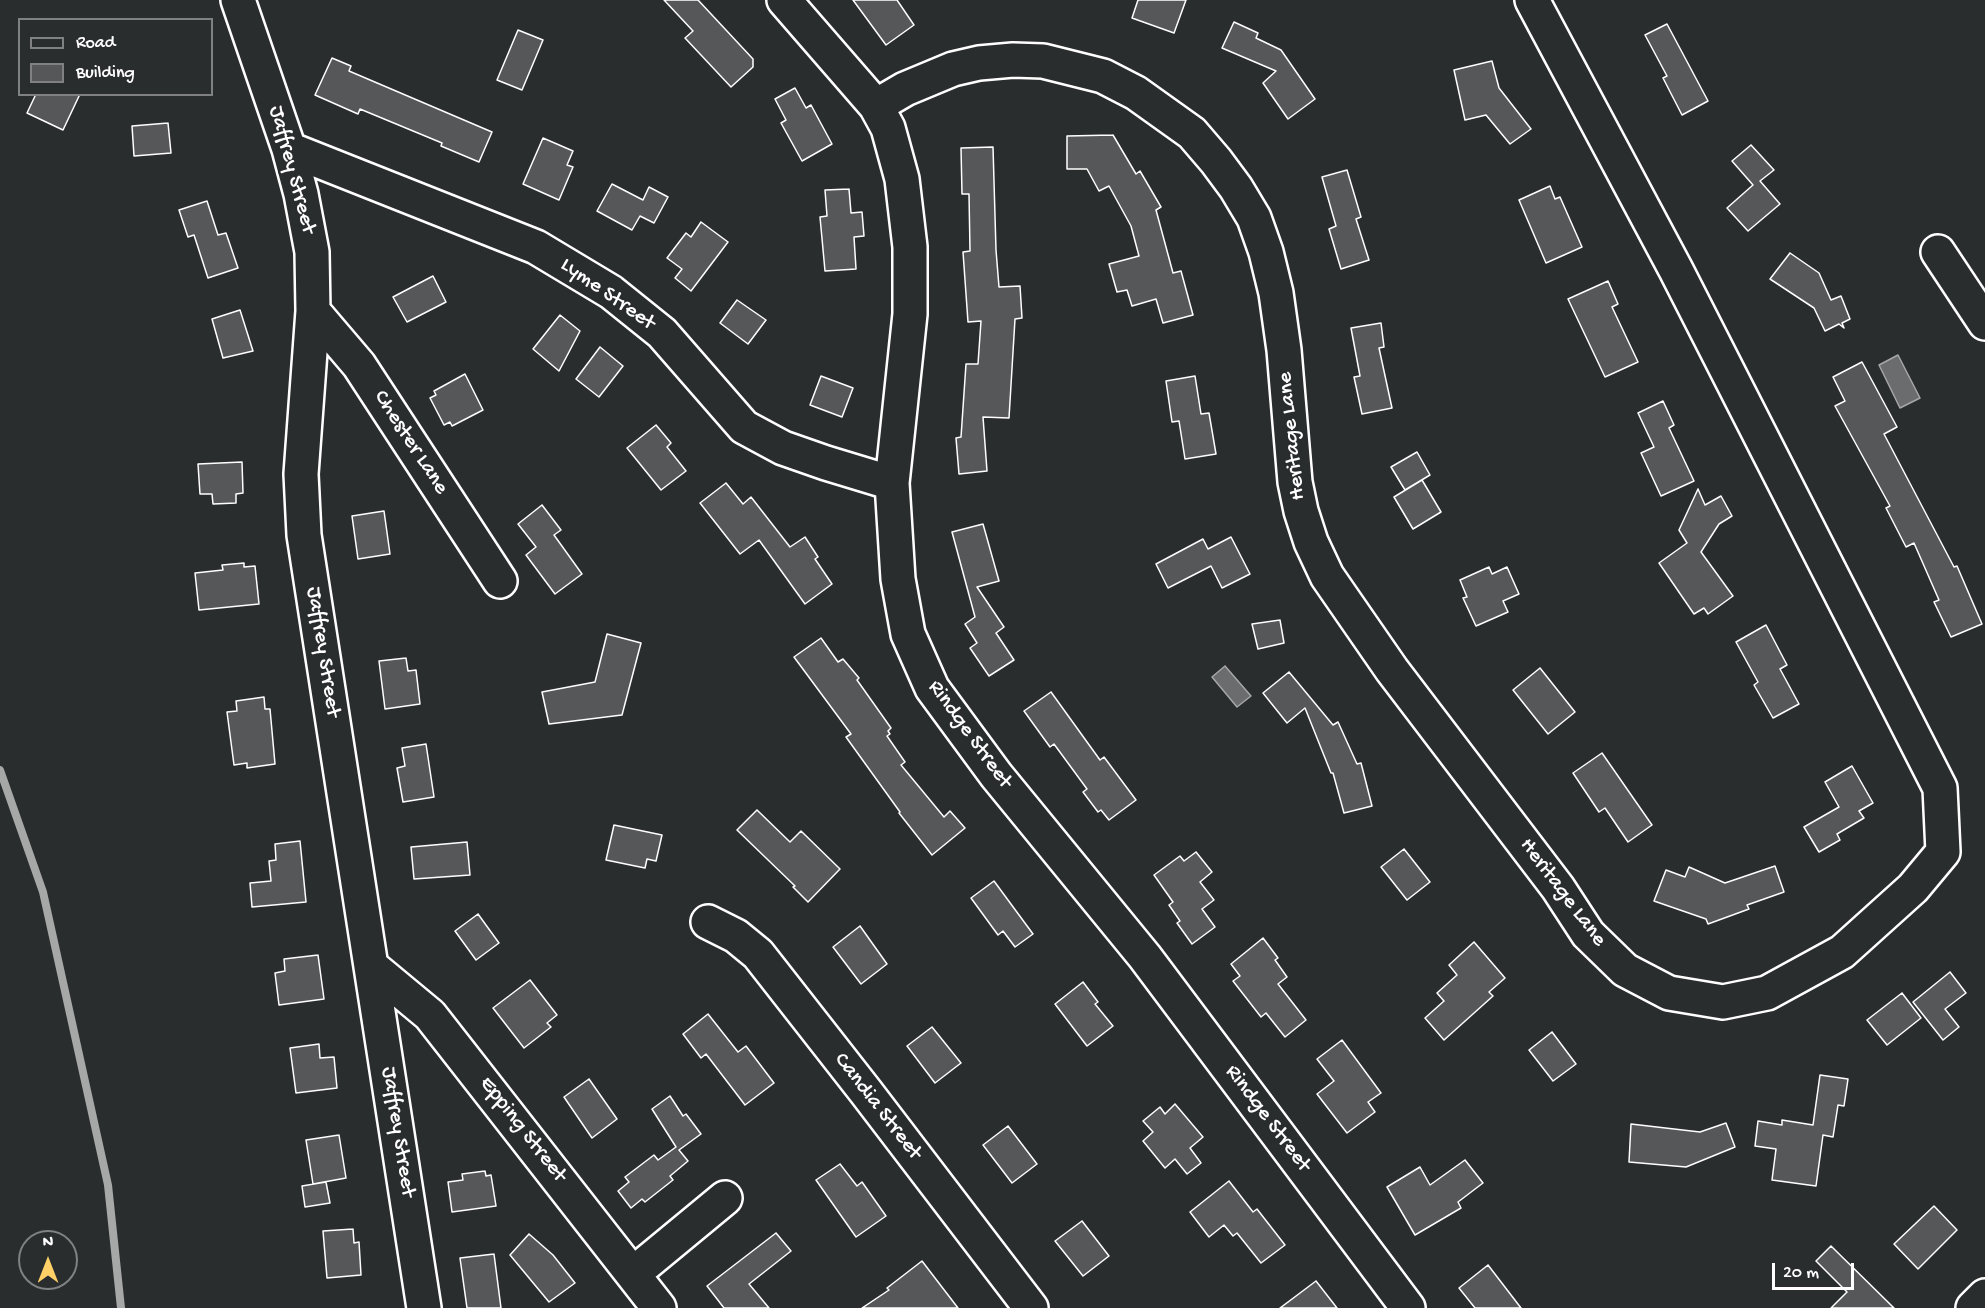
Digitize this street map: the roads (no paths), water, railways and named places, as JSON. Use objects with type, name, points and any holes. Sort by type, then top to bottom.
[{"type":"street","name":"Jaffrey Street","points":[[238,0],[289,149],[301,194],[312,252],[313,311],[301,474],[304,535],[424,1308]]},
{"type":"street","name":"Rindge Street","points":[[784,0],[876,106],[888,128],[902,179],[910,247],[910,314],[892,483],[898,579],[908,634],[932,688],[996,775],[1145,957],[1408,1308]]},
{"type":"street","name":"Heritage Lane","points":[[876,106],[905,89],[953,69],[979,63],[1012,60],[1043,61],[1103,76],[1136,93],[1192,133],[1216,160],[1236,188],[1254,218],[1266,252],[1276,293],[1284,350],[1295,482],[1311,542],[1327,576],[1392,670],[1558,888],[1588,934],[1625,970],[1669,993],[1723,1002],[1767,993],[1842,952],[1912,888],[1943,852],[1940,788],[1676,270],[1532,0]]},
{"type":"street","name":"Lyme Street","points":[[289,149],[536,247],[611,292],[662,333],[744,427],[783,448],[826,464],[892,483]]},
{"type":"street","points":[[1938,252],[1985,323]]},
{"type":"street","name":"Chester Lane","points":[[313,311],[359,365],[500,581]]},
{"type":"street","name":"Candia Street","points":[[708,922],[736,936],[758,954],[1031,1308]]},
{"type":"street","name":"Epping Street","points":[[371,966],[430,1015],[659,1308]]},
{"type":"street","points":[[633,1274],[725,1198]]},
{"type":"street","points":[[1973,1308],[1985,1296]]},
{"type":"waterway","points":[[0,770],[43,892],[108,1185],[121,1308]]}]
